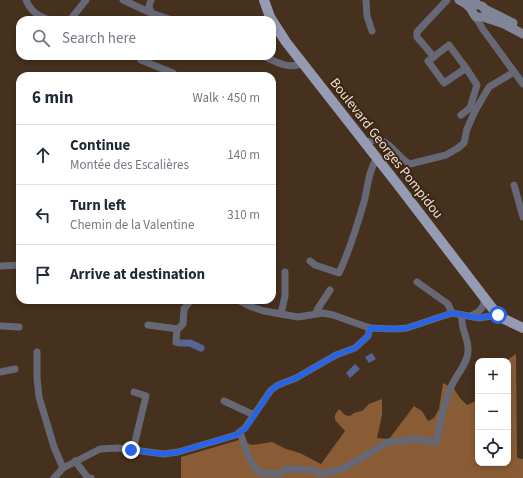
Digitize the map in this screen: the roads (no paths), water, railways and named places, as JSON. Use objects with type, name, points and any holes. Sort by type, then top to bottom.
[{"type":"main road","name":"Boulevard Georges Pompidou","points":[[264,0],[270,16]]},
{"type":"main road","points":[[459,0],[523,34]]},
{"type":"main road","points":[[478,10],[499,15],[523,29]]},
{"type":"main road","name":"Boulevard Georges Pompidou","points":[[276,27],[495,312]]},
{"type":"main road","points":[[495,312],[523,328]]},
{"type":"street","points":[[26,0],[34,13],[38,16]]},
{"type":"street","points":[[73,16],[86,0]]},
{"type":"street","points":[[123,0],[159,16]]},
{"type":"street","points":[[151,0],[149,6],[151,12]]},
{"type":"street","points":[[366,0],[367,16],[372,31]]},
{"type":"street","points":[[434,56],[417,36],[417,32],[447,0]]},
{"type":"street","points":[[478,10],[482,28],[523,84]]},
{"type":"street","points":[[466,68],[444,83],[428,61],[450,45],[466,68],[477,85],[484,94]]},
{"type":"street","points":[[141,60],[168,72]]},
{"type":"street","points":[[273,60],[295,67],[303,63]]},
{"type":"street","points":[[365,143],[376,140],[386,142],[405,162],[410,164],[446,155],[464,143],[467,130],[484,94],[489,87],[514,72]]},
{"type":"street","points":[[461,115],[470,108],[477,85]]},
{"type":"street","points":[[310,261],[315,265],[339,273],[346,260],[356,230],[364,201],[370,170],[377,158]]},
{"type":"street","points":[[514,185],[523,216]]},
{"type":"street","points":[[0,266],[16,265]]},
{"type":"street","points":[[281,314],[285,296],[285,272]]},
{"type":"street","points":[[417,282],[448,304],[452,313]]},
{"type":"street","points":[[316,314],[330,290]]},
{"type":"street","points":[[466,315],[477,313],[482,309],[485,298]]},
{"type":"street","points":[[148,326],[178,329],[183,324],[184,309],[188,304]]},
{"type":"street","points":[[249,304],[264,311],[298,317],[323,313],[370,328],[395,329],[407,328],[452,313],[479,318],[495,312]]},
{"type":"street","points":[[240,432],[248,456],[255,468],[261,473],[279,474],[286,469],[312,470],[320,474],[342,469],[388,442],[414,439],[436,442],[452,384],[468,356],[469,350],[462,325],[466,315]]},
{"type":"street","points":[[0,326],[19,327]]},
{"type":"street","points":[[54,478],[63,468],[105,447],[164,454],[178,452],[231,437],[246,428],[271,390],[278,385],[296,378],[336,355],[355,348],[368,336],[370,328]]},
{"type":"street","points":[[176,342],[177,329]]},
{"type":"street","points":[[37,352],[39,397],[54,447],[63,468]]},
{"type":"street","points":[[0,372],[15,369]]},
{"type":"street","points":[[133,450],[146,396],[134,392]]},
{"type":"street","points":[[224,401],[254,415]]},
{"type":"street","points":[[75,461],[88,478],[91,478]]},
{"type":"water","points":[[372,353],[376,359],[369,363],[365,357]]},
{"type":"water","points":[[355,364],[360,369],[350,378],[346,373]]},
{"type":"waterway","points":[[179,343],[190,343],[201,348]]}]
